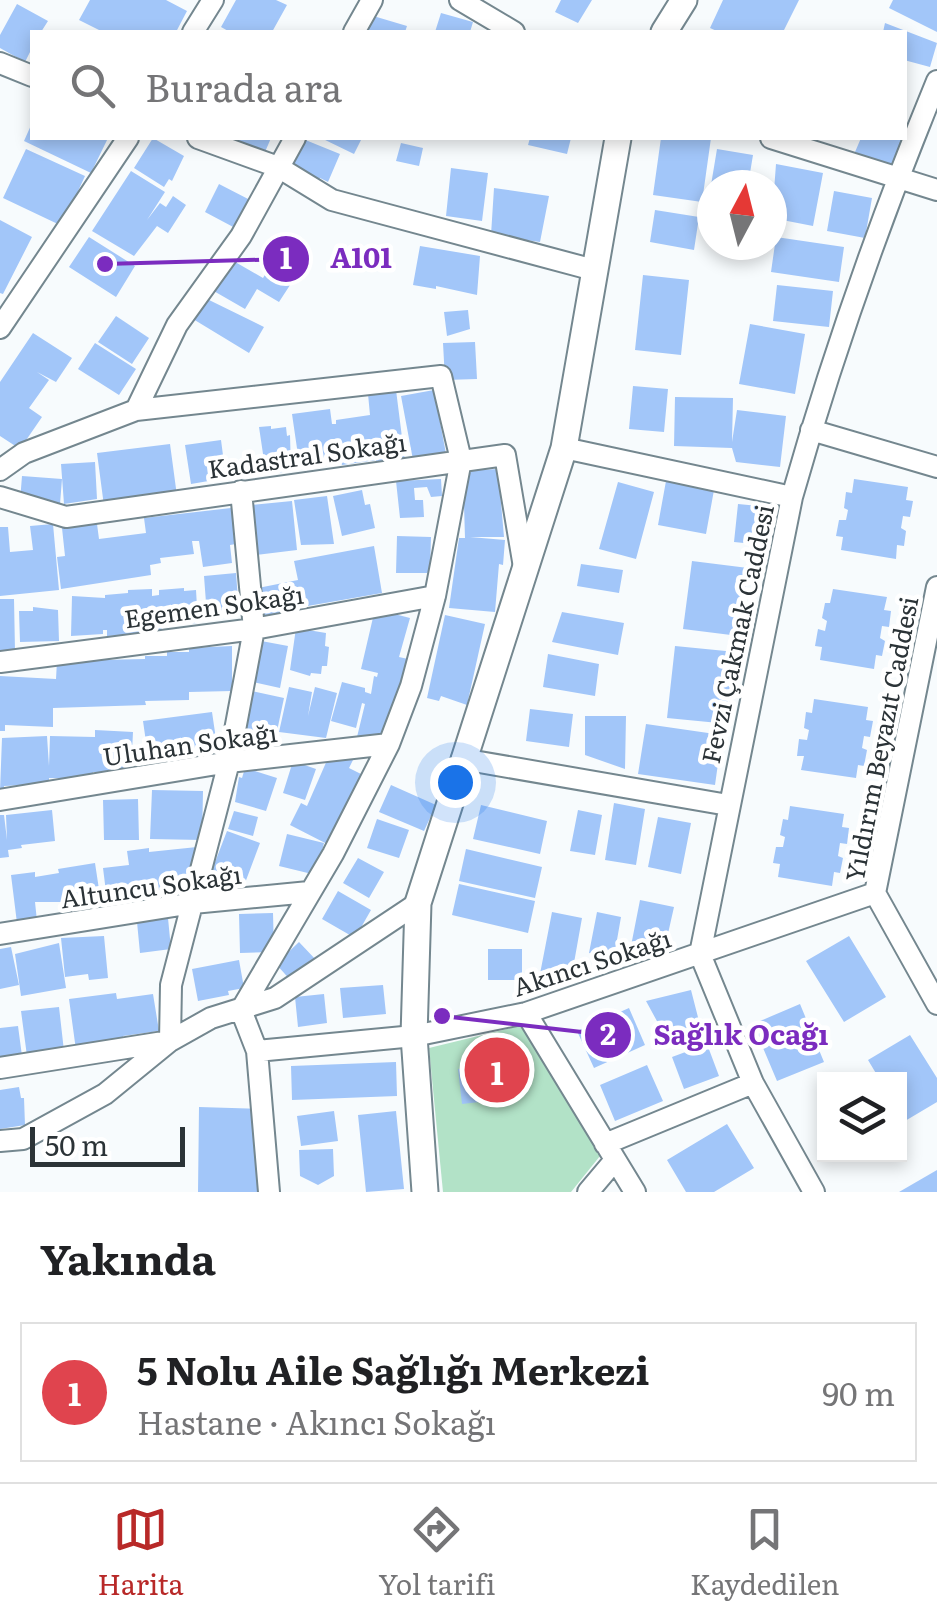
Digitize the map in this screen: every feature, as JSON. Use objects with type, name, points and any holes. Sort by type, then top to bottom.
[{"type":"street","points":[[194,30],[213,0]]},
{"type":"street","points":[[355,30],[372,0]]},
{"type":"street","points":[[460,0],[511,30]]},
{"type":"street","points":[[665,30],[684,0]]},
{"type":"street","points":[[0,63],[30,75]]},
{"type":"street","name":"Fevzi Çakmak Caddesi","points":[[700,954],[792,498],[811,430],[898,176],[937,81]]},
{"type":"street","points":[[0,328],[127,140]]},
{"type":"street","points":[[204,140],[278,167],[332,200],[594,270]]},
{"type":"street","points":[[136,410],[176,325],[242,236],[294,140]]},
{"type":"street","points":[[425,1192],[414,1036],[418,903],[564,448],[618,140]]},
{"type":"street","points":[[779,140],[937,190]]},
{"type":"street","points":[[0,470],[24,453],[136,410],[441,376],[461,460],[435,596],[411,686],[389,744],[241,1010]]},
{"type":"street","points":[[811,430],[937,467]]},
{"type":"street","points":[[564,448],[792,498]]},
{"type":"street","name":"Kadastral Sokağı","points":[[0,497],[66,518],[505,455],[525,574]]},
{"type":"street","points":[[170,1041],[171,984],[229,762],[254,629],[240,491]]},
{"type":"street","name":"Yıldırım Beyazıt Caddesi","points":[[937,587],[931,636],[875,893],[937,1004]]},
{"type":"street","name":"Egemen Sokağı","points":[[0,662],[254,629],[435,596]]},
{"type":"street","name":"Uluhan Sokağı","points":[[0,800],[229,762],[389,744]]},
{"type":"street","points":[[462,759],[728,805]]},
{"type":"street","name":"Altuncu Sokağı","points":[[0,934],[192,903],[309,892]]},
{"type":"street","name":"Akıncı Sokağı","points":[[257,1051],[414,1036],[526,1013],[875,893]]},
{"type":"street","points":[[0,1141],[22,1139],[106,1094],[170,1041],[211,1018],[274,998],[418,903]]},
{"type":"street","points":[[700,954],[754,1084],[814,1192]]},
{"type":"street","points":[[241,1010],[257,1051],[268,1192]]},
{"type":"street","points":[[526,1013],[635,1192]]},
{"type":"street","points":[[0,1068],[170,1041]]},
{"type":"street","points":[[588,1192],[610,1152],[754,1084]]},
{"type":"green space","points":[[536,1022],[600,1156],[571,1192],[443,1192],[429,1048]]},
{"type":"building","points":[[90,0],[166,0],[187,11],[177,30],[99,30],[79,20]]},
{"type":"building","points":[[236,0],[276,0],[287,5],[273,30],[221,27]]},
{"type":"building","points":[[561,0],[592,0],[578,23],[555,12]]},
{"type":"building","points":[[723,0],[799,0],[784,30],[710,28]]},
{"type":"building","points":[[893,0],[937,0],[937,32],[889,8]]},
{"type":"building","points":[[17,4],[48,21],[42,30],[30,30],[30,52],[25,62],[0,48],[0,35]]},
{"type":"building","points":[[441,13],[473,22],[471,30],[436,30]]},
{"type":"building","points":[[370,15],[407,26],[406,30],[366,30]]},
{"type":"building","points":[[885,23],[903,30],[883,30]]},
{"type":"building","points":[[907,31],[937,43],[930,67],[907,61]]},
{"type":"building","points":[[30,128],[30,140],[107,140],[91,173],[24,141]]},
{"type":"building","points":[[152,140],[184,156],[172,181],[169,179],[164,187],[134,168]]},
{"type":"building","points":[[237,140],[270,140],[265,152]]},
{"type":"building","points":[[303,140],[340,154],[328,182],[290,170]]},
{"type":"building","points":[[325,140],[361,140],[354,154]]},
{"type":"building","points":[[529,140],[570,140],[567,154],[528,145]]},
{"type":"building","points":[[661,140],[711,140],[706,170],[697,170],[697,201],[653,195]]},
{"type":"building","points":[[860,140],[902,140],[891,167],[855,152]]},
{"type":"building","points":[[401,143],[423,148],[419,166],[396,161]]},
{"type":"building","points":[[26,149],[85,176],[62,226],[3,198]]},
{"type":"building","points":[[717,149],[753,155],[750,170],[714,170]]},
{"type":"building","points":[[776,164],[823,173],[813,226],[787,221],[787,170],[776,170]]},
{"type":"building","points":[[451,168],[488,173],[482,221],[446,216]]},
{"type":"building","points":[[131,171],[165,192],[147,220],[160,203],[166,207],[173,196],[186,205],[168,233],[157,226],[134,256],[92,231]]},
{"type":"building","points":[[219,184],[252,201],[237,229],[205,212]]},
{"type":"building","points":[[494,188],[549,196],[540,242],[491,235]]},
{"type":"building","points":[[834,191],[872,198],[865,238],[827,231]]},
{"type":"building","points":[[655,210],[697,217],[694,250],[650,242]]},
{"type":"building","points":[[0,220],[32,237],[3,294],[0,293]]},
{"type":"building","points":[[89,237],[135,266],[116,297],[69,267]]},
{"type":"building","points":[[787,239],[844,247],[839,282],[771,272],[773,260],[787,260]]},
{"type":"building","points":[[420,246],[480,256],[477,295],[413,285]]},
{"type":"building","points":[[230,259],[263,278],[269,268],[292,282],[279,302],[257,289],[245,309],[212,290]]},
{"type":"building","points":[[643,275],[689,280],[681,355],[635,350]]},
{"type":"building","points":[[777,285],[833,291],[829,327],[773,321]]},
{"type":"building","points":[[205,298],[264,327],[249,353],[193,319]]},
{"type":"building","points":[[468,310],[470,329],[447,336],[444,312]]},
{"type":"building","points":[[116,316],[149,338],[132,364],[98,342]]},
{"type":"building","points":[[750,324],[805,334],[795,394],[739,384]]},
{"type":"building","points":[[33,333],[72,358],[56,382],[37,372],[49,380],[29,408],[42,417],[20,449],[0,436],[0,382]]},
{"type":"building","points":[[475,342],[477,379],[445,380],[443,343]]},
{"type":"building","points":[[95,343],[136,369],[119,395],[78,369]]},
{"type":"building","points":[[633,386],[668,389],[664,432],[629,429]]},
{"type":"building","points":[[396,390],[405,461],[376,465],[376,460],[342,465],[341,462],[300,469],[292,414],[330,409],[332,424],[336,424],[336,420],[370,415],[368,394]]},
{"type":"building","points":[[434,390],[447,459],[414,465],[401,396]]},
{"type":"building","points":[[675,397],[733,398],[732,442],[737,410],[786,416],[780,467],[736,462],[732,448],[674,446]]},
{"type":"building","points":[[259,427],[286,427],[287,436],[290,435],[291,471],[266,474]]},
{"type":"building","points":[[221,440],[226,478],[191,484],[185,445]]},
{"type":"building","points":[[170,444],[177,496],[104,506],[97,453]]},
{"type":"building","points":[[95,462],[97,499],[64,504],[61,464]]},
{"type":"building","points":[[498,469],[504,537],[470,537],[505,540],[495,612],[449,608],[459,538],[465,538],[463,471]]},
{"type":"building","points":[[22,476],[62,479],[60,504],[20,501]]},
{"type":"building","points":[[441,479],[442,496],[431,497],[427,487],[414,488],[415,500],[423,500],[424,517],[400,518],[396,481]]},
{"type":"building","points":[[854,479],[908,487],[906,500],[913,501],[910,517],[903,516],[904,546],[897,545],[896,559],[841,550],[843,537],[836,536],[839,520],[846,520],[846,492],[852,493]]},
{"type":"building","points":[[666,481],[714,490],[706,534],[658,525]]},
{"type":"building","points":[[618,482],[654,492],[636,559],[599,549]]},
{"type":"building","points":[[362,490],[365,505],[370,504],[375,528],[342,536],[333,496]]},
{"type":"building","points":[[327,496],[334,544],[301,545],[294,500]]},
{"type":"building","points":[[292,501],[297,550],[256,555],[251,505]]},
{"type":"building","points":[[738,504],[768,507],[764,545],[734,542]]},
{"type":"building","points":[[231,508],[236,544],[230,545],[232,563],[203,567],[199,541],[192,541],[194,554],[160,558],[161,563],[150,565],[151,575],[61,589],[57,557],[65,556],[62,528],[97,524],[99,539],[146,533],[144,518]]},
{"type":"building","points":[[53,524],[59,590],[0,596],[0,527],[8,527],[10,552],[33,550],[30,526]]},
{"type":"building","points":[[397,536],[431,537],[427,573],[396,573]]},
{"type":"building","points":[[374,546],[382,593],[302,607],[303,611],[264,619],[258,588],[298,580],[294,561]]},
{"type":"building","points":[[692,561],[748,568],[739,636],[683,629]]},
{"type":"building","points":[[581,564],[623,570],[619,593],[577,586]]},
{"type":"building","points":[[236,573],[239,613],[207,616],[204,576]]},
{"type":"building","points":[[152,589],[152,596],[159,595],[159,590],[196,590],[198,623],[161,625],[162,630],[153,630],[154,634],[107,636],[107,630],[103,630],[103,634],[71,636],[72,596],[105,598],[128,590]]},
{"type":"building","points":[[833,589],[887,597],[884,610],[891,611],[889,627],[882,626],[880,638],[885,641],[882,656],[876,655],[874,669],[820,660],[822,647],[815,646],[818,629],[825,631],[827,621],[822,618]]},
{"type":"building","points":[[0,599],[14,599],[15,651],[0,650]]},
{"type":"building","points":[[33,607],[58,610],[59,641],[20,642],[19,611],[33,611]]},
{"type":"building","points":[[375,609],[410,618],[399,657],[408,659],[385,744],[357,737],[365,704],[362,703],[356,728],[331,721],[342,682],[365,688],[371,694],[378,673],[361,669]]},
{"type":"building","points":[[562,612],[624,623],[618,655],[552,642]]},
{"type":"building","points":[[445,615],[485,624],[467,705],[441,696],[439,701],[427,698]]},
{"type":"building","points":[[296,628],[326,633],[327,666],[322,666],[321,674],[310,676],[290,670]]},
{"type":"building","points":[[256,640],[288,646],[280,688],[248,681]]},
{"type":"building","points":[[232,646],[232,691],[189,692],[189,700],[145,701],[146,705],[53,708],[53,727],[5,725],[5,731],[0,731],[0,676],[56,679],[57,661],[145,659],[167,656],[167,652],[189,652],[189,648]]},
{"type":"building","points":[[675,646],[736,652],[729,724],[667,718]]},
{"type":"building","points":[[548,654],[599,664],[595,696],[543,687]]},
{"type":"building","points":[[289,687],[312,692],[308,716],[315,687],[337,693],[326,738],[279,732]]},
{"type":"building","points":[[252,691],[284,698],[276,736],[244,729]]},
{"type":"building","points":[[814,699],[868,707],[866,720],[873,721],[870,737],[864,736],[864,766],[858,765],[856,778],[801,770],[804,756],[797,756],[799,739],[807,740],[806,712],[812,713]]},
{"type":"building","points":[[530,709],[573,714],[569,747],[526,741]]},
{"type":"building","points":[[212,712],[217,746],[197,749],[198,757],[149,763],[143,721]]},
{"type":"building","points":[[585,716],[626,716],[625,769],[585,755]]},
{"type":"building","points":[[646,724],[722,735],[715,785],[638,774]]},
{"type":"building","points":[[95,730],[133,732],[131,773],[93,772],[93,779],[49,778],[49,784],[4,786],[4,791],[0,791],[2,738],[47,736],[49,766],[50,736],[95,737]]},
{"type":"building","points":[[340,754],[353,760],[349,768],[367,777],[329,845],[290,825],[301,803],[307,806],[328,758],[336,762]]},
{"type":"building","points":[[293,761],[316,769],[305,800],[283,793]]},
{"type":"building","points":[[245,768],[277,778],[266,811],[235,802],[239,777],[242,778]]},
{"type":"building","points":[[391,785],[436,805],[424,831],[379,812]]},
{"type":"building","points":[[152,790],[203,791],[202,840],[150,839]]},
{"type":"building","points":[[138,799],[139,840],[104,840],[103,800]]},
{"type":"building","points":[[614,803],[645,809],[636,865],[605,860]]},
{"type":"building","points":[[481,805],[547,821],[540,854],[473,839]]},
{"type":"building","points":[[790,806],[844,814],[842,827],[849,828],[847,844],[840,843],[838,856],[843,858],[840,873],[834,872],[832,886],[778,877],[780,864],[773,863],[776,847],[783,847],[785,837],[780,835]]},
{"type":"building","points":[[52,810],[55,841],[21,845],[22,848],[8,850],[9,857],[0,858],[0,815],[4,815],[7,840],[6,815]]},
{"type":"building","points":[[578,810],[602,815],[595,855],[570,851]]},
{"type":"building","points":[[234,811],[258,817],[253,836],[228,829]]},
{"type":"building","points":[[658,817],[691,823],[681,874],[648,867]]},
{"type":"building","points":[[377,819],[409,830],[399,858],[367,848]]},
{"type":"building","points":[[227,831],[260,843],[245,883],[212,870]]},
{"type":"building","points":[[287,834],[324,843],[316,875],[279,866]]},
{"type":"building","points":[[197,847],[199,861],[192,862],[194,875],[180,876],[183,897],[155,901],[154,895],[135,897],[134,887],[123,889],[124,898],[107,900],[103,868],[129,865],[127,851]]},
{"type":"building","points":[[466,849],[542,867],[535,898],[459,881]]},
{"type":"building","points":[[358,858],[384,872],[369,898],[343,883]]},
{"type":"building","points":[[95,863],[100,896],[35,902],[37,921],[17,923],[11,875],[35,872],[35,877]]},
{"type":"building","points":[[459,884],[535,901],[528,933],[452,915]]},
{"type":"building","points":[[338,891],[371,910],[355,938],[322,919]]},
{"type":"building","points":[[640,900],[674,907],[667,938],[630,951]]},
{"type":"building","points":[[552,912],[582,918],[572,974],[539,979]]},
{"type":"building","points":[[597,912],[621,917],[614,957],[589,953]]},
{"type":"building","points":[[273,913],[274,952],[240,953],[239,914]]},
{"type":"building","points":[[168,918],[171,949],[140,953],[137,922]]},
{"type":"building","points":[[104,936],[108,978],[89,980],[88,974],[65,977],[61,938]]},
{"type":"building","points":[[849,936],[886,997],[844,1022],[806,961]]},
{"type":"building","points":[[299,942],[317,961],[293,983],[276,964]]},
{"type":"building","points":[[59,943],[66,988],[21,996],[15,954]]},
{"type":"building","points":[[11,947],[19,985],[0,989],[0,949]]},
{"type":"building","points":[[488,949],[522,949],[522,980],[488,980]]},
{"type":"building","points":[[239,960],[244,988],[198,1001],[192,969]]},
{"type":"building","points":[[383,985],[386,1014],[343,1018],[340,988]]},
{"type":"building","points":[[691,990],[700,1025],[664,1034],[646,1001]]},
{"type":"building","points":[[116,993],[117,999],[153,994],[159,1031],[123,1036],[124,1043],[76,1050],[69,999]]},
{"type":"building","points":[[324,994],[327,1023],[298,1027],[295,997]]},
{"type":"building","points":[[800,1004],[824,1062],[777,1081],[753,1024]]},
{"type":"building","points":[[59,1007],[64,1051],[27,1056],[21,1011]]},
{"type":"building","points":[[629,1008],[645,1045],[594,1068],[577,1031]]},
{"type":"building","points":[[18,1026],[22,1056],[0,1059],[0,1028]]},
{"type":"building","points":[[910,1035],[937,1078],[937,1102],[907,1120],[907,1072],[875,1072],[868,1060]]},
{"type":"building","points":[[707,1044],[719,1076],[684,1089],[672,1057]]},
{"type":"building","points":[[396,1062],[397,1096],[292,1100],[291,1066]]},
{"type":"building","points":[[510,1062],[514,1098],[462,1104],[458,1069]]},
{"type":"building","points":[[647,1065],[663,1101],[615,1121],[600,1085]]},
{"type":"building","points":[[19,1087],[24,1098],[25,1125],[0,1129],[0,1090]]},
{"type":"building","points":[[199,1107],[260,1109],[258,1192],[198,1192]]},
{"type":"building","points":[[334,1111],[338,1141],[301,1146],[297,1116]]},
{"type":"building","points":[[396,1111],[404,1189],[366,1192],[358,1115]]},
{"type":"building","points":[[727,1124],[754,1168],[714,1192],[686,1192],[667,1160]]},
{"type":"building","points":[[333,1149],[334,1176],[318,1185],[300,1176],[299,1150]]},
{"type":"building","points":[[937,1170],[937,1192],[899,1192]]},
{"type":"place","name":"A101","points":[[105,264]]},
{"type":"place","name":"Sağlık Ocağı","points":[[442,1016]]},
{"type":"place","name":"5 Nolu Aile Sağlığı Merkezi","points":[[497,1070]]}]
